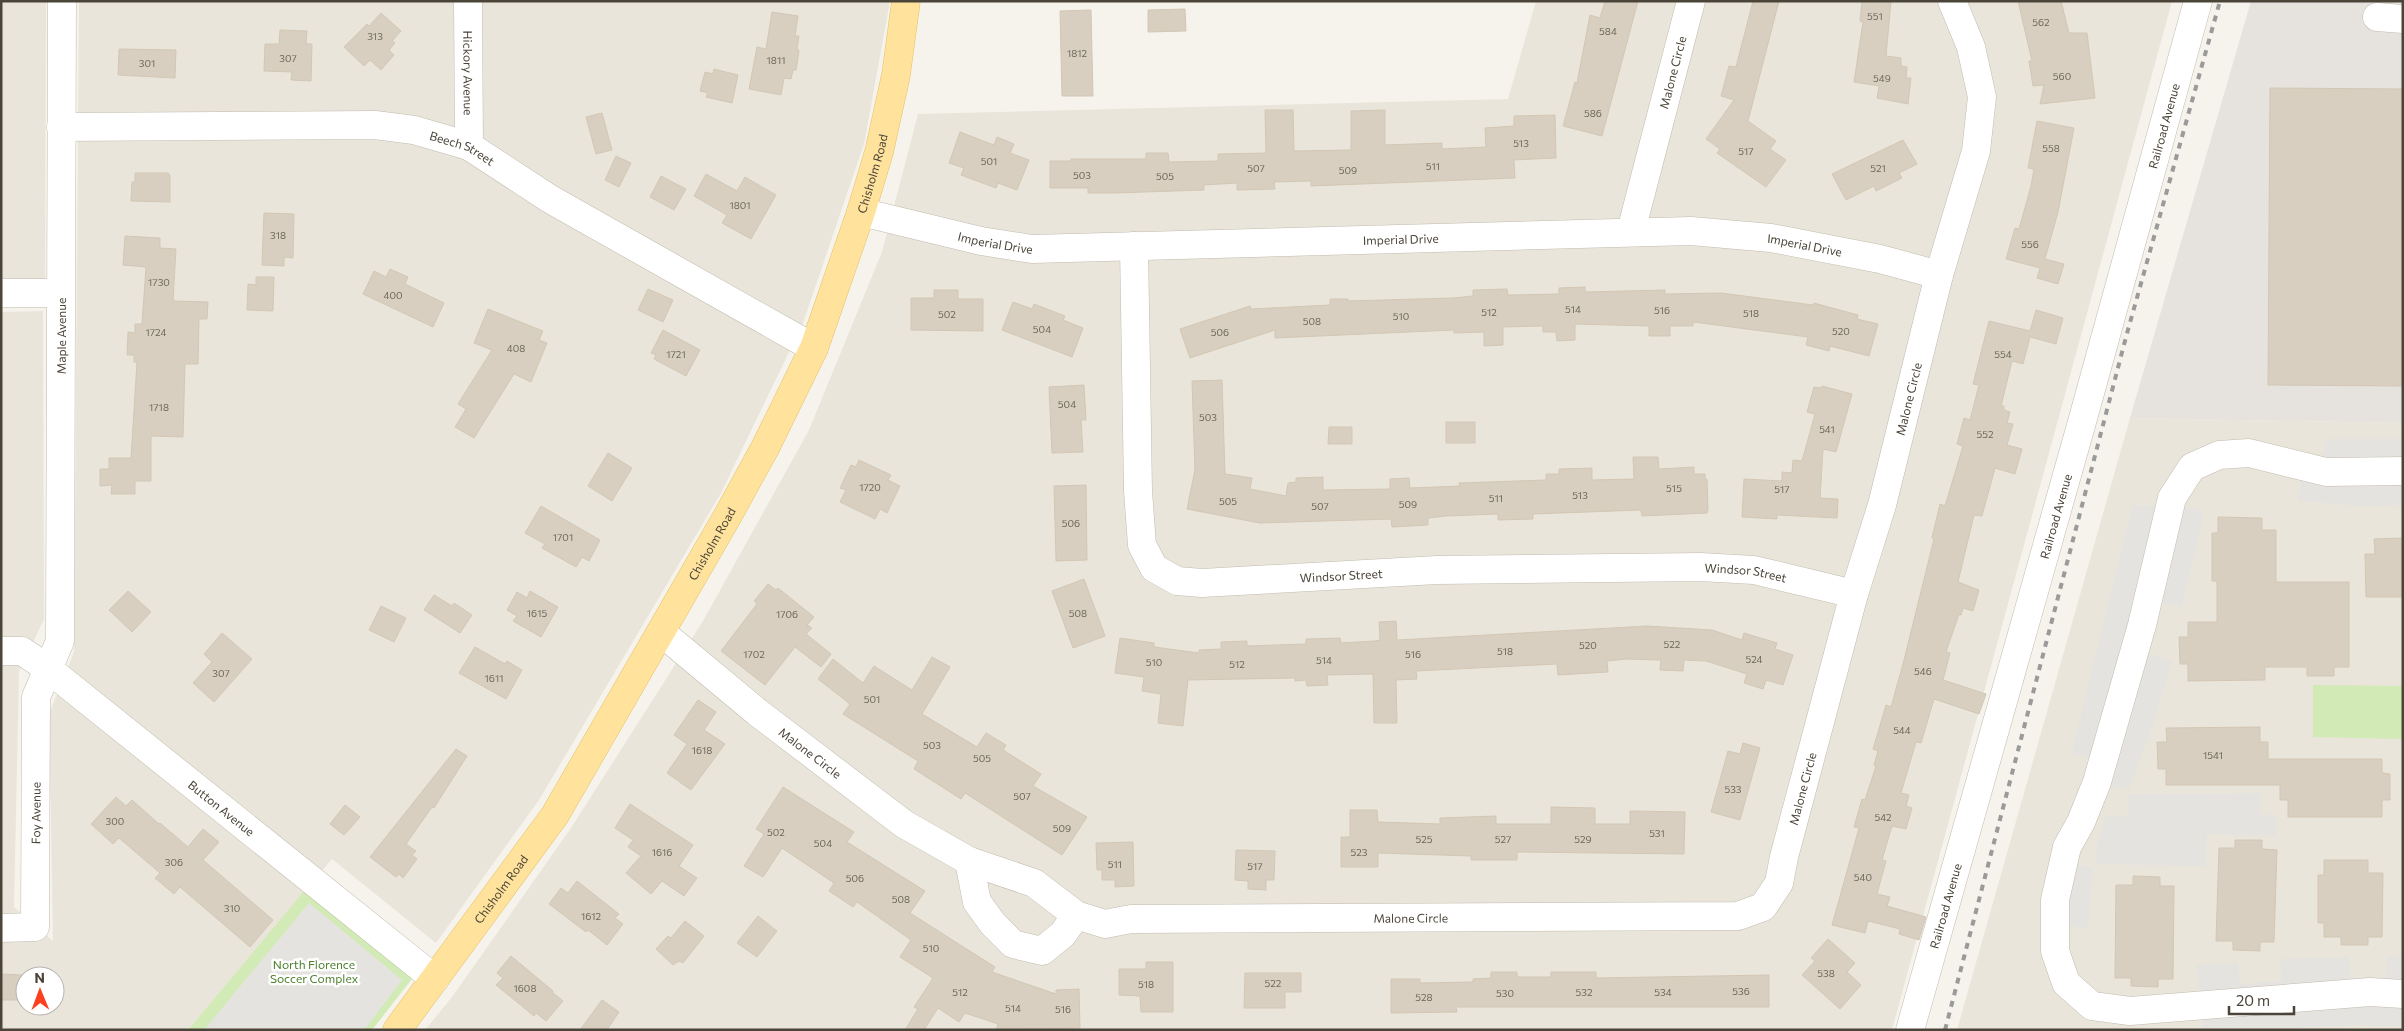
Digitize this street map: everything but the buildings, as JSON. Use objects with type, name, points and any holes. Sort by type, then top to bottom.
[{"type":"main road","name":"Chisholm Road","points":[[397,1030],[555,815],[760,456],[814,348],[861,212],[879,152],[906,1]]},
{"type":"street","name":"Maple Avenue","points":[[48,668],[60,641],[62,1]]},
{"type":"street","name":"Hickory Avenue","points":[[468,1],[469,146]]},
{"type":"street","name":"Malone Circle","points":[[1631,231],[1692,1]]},
{"type":"street","name":"Malone Circle","points":[[661,632],[757,712],[904,824],[969,861],[1034,883],[1076,915],[1105,924],[1131,919],[1738,916],[1763,907],[1779,883],[1784,857],[1854,594],[1882,505],[1939,275],[1976,150],[1982,97],[1971,47],[1952,1]]},
{"type":"street","name":"Railroad Avenue","points":[[1910,1030],[2198,1]]},
{"type":"street","name":"Beech Street","points":[[61,127],[375,125],[414,130],[469,146],[550,199],[814,348]]},
{"type":"street","name":"Imperial Drive","points":[[861,212],[981,240],[1032,249],[1631,231],[1691,231],[1771,238],[1880,260],[1939,275]]},
{"type":"street","name":"Windsor Street","points":[[1134,246],[1138,491],[1142,545],[1154,568],[1176,581],[1202,583],[1437,570],[1700,567],[1754,570],[1854,594]]},
{"type":"street","points":[[1,293],[60,293]]},
{"type":"street","points":[[2403,472],[2326,472],[2250,453],[2218,455],[2192,467],[2172,498],[2142,625],[2097,782],[2081,822],[2067,848],[2055,900],[2055,951],[2066,983],[2092,1006],[2130,1011],[2370,992],[2403,994]]},
{"type":"street","name":"Button Avenue","points":[[1,651],[22,651],[48,668],[435,979]]},
{"type":"street","name":"Foy Avenue","points":[[1,928],[35,927],[36,696],[48,668]]},
{"type":"street","points":[[969,861],[977,902],[993,924],[1013,944],[1042,951],[1063,934],[1076,915]]},
{"type":"shaded area","points":[[1,1],[46,1],[45,279],[1,279]]},
{"type":"shaded area","points":[[79,1],[890,1],[864,144],[803,323],[721,493],[539,800],[436,943],[332,859],[188,1030],[1,1030],[1,312],[43,311],[44,619],[19,672],[14,907],[53,941],[49,714],[74,652]]},
{"type":"shaded area","points":[[1536,1],[2172,1],[1892,1030],[425,1030],[452,997],[571,828],[703,621],[809,430],[882,252],[918,114],[1508,99]]},
{"type":"shaded area","points":[[2251,1],[2403,1],[2403,423],[2130,418]]},
{"type":"shaded area","points":[[2130,418],[2403,423],[2403,1030],[1957,1030]]},
{"type":"shaded area","points":[[2326,439],[2403,439],[2403,505],[2360,506],[2298,501],[2301,480],[2321,461]]},
{"type":"shaded area","points":[[2132,505],[2185,507],[2204,511],[2182,607],[2162,603],[2149,655],[2172,661],[2152,727],[2129,789],[2108,786],[2092,759],[2072,753]]},
{"type":"shaded area","points":[[2260,793],[2259,815],[2276,815],[2275,836],[2207,834],[2206,866],[2096,864],[2097,844],[2106,816],[2127,817],[2129,794]]},
{"type":"shaded area","points":[[2071,865],[2093,867],[2088,928],[2066,926]]},
{"type":"shaded area","name":"North Florence Soccer Complex","points":[[309,903],[402,980],[364,1030],[204,1030]]},
{"type":"shaded area","points":[[2387,956],[2403,957],[2403,1026],[2352,1025],[2261,1030],[2204,1030],[2196,965],[2238,963],[2240,984],[2282,981],[2280,959],[2349,957],[2351,979],[2386,978]]},
{"type":"green space","points":[[2313,685],[2403,686],[2403,739],[2313,737]]},
{"type":"green space","name":"North Florence Soccer Complex","points":[[305,890],[415,975],[372,1030],[188,1030]]},
{"type":"railway","points":[[1945,1030],[2126,337],[2220,1]]}]
